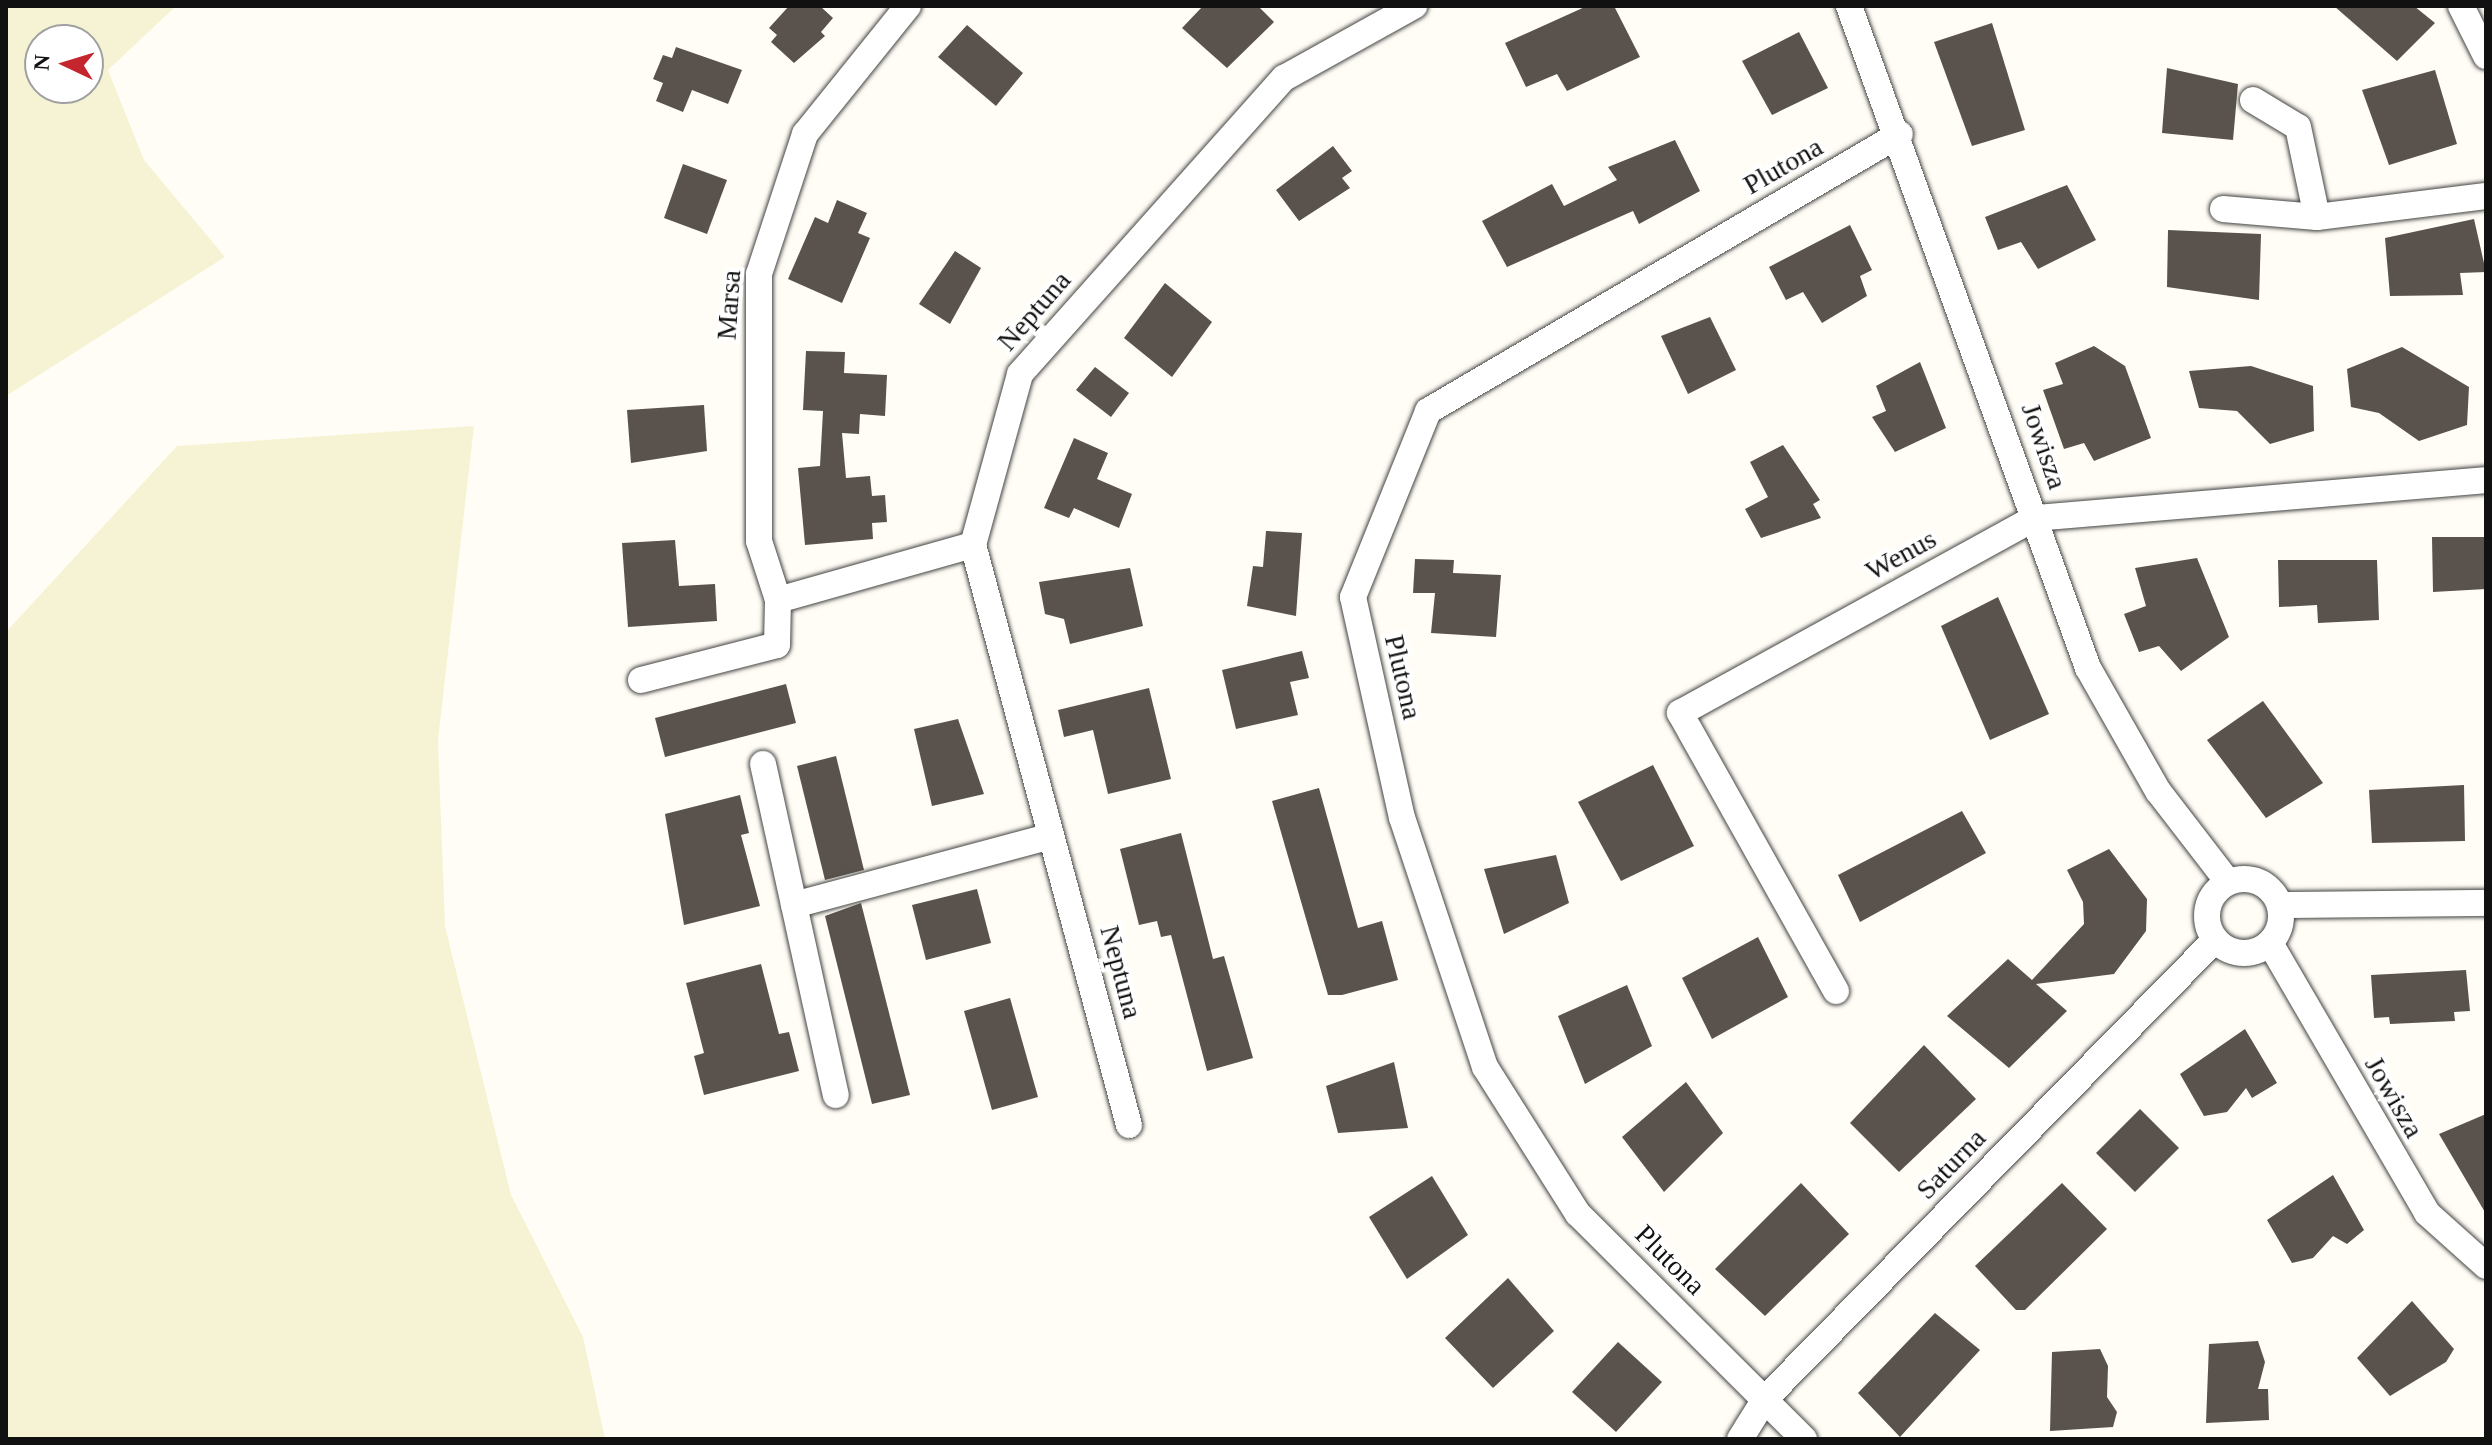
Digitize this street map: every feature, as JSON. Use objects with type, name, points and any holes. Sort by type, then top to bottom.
[{"type":"street","name":"Marsa","points":[[641,680],[777,645],[778,600],[759,541],[759,274],[805,134],[908,6]]},
{"type":"street","name":"Neptuna","points":[[1129,1125],[973,545],[1020,374],[1284,78],[1414,6]]},
{"type":"street","name":"Jowisza","points":[[1849,6],[1900,134],[2088,668],[2158,791],[2228,882]]},
{"type":"street","points":[[2461,6],[2486,56]]},
{"type":"street","points":[[2253,100],[2298,127],[2317,217]]},
{"type":"street","name":"Plutona","points":[[1804,1439],[1578,1214],[1485,1067],[1402,818],[1353,597],[1428,411],[1900,134]]},
{"type":"street","points":[[2223,209],[2317,217],[2486,196]]},
{"type":"street","name":"Wenus","points":[[1836,991],[1680,713],[2035,518],[2486,480]]},
{"type":"street","points":[[778,600],[973,545]]},
{"type":"street","points":[[763,764],[836,1095]]},
{"type":"street","points":[[794,905],[1051,836]]},
{"type":"street","points":[[2280,905],[2270,943],[2247,954],[2215,940],[2209,903],[2228,882],[2254,880],[2280,905],[2486,903]]},
{"type":"street","name":"Saturna","points":[[1740,1439],[1765,1399],[2215,940]]},
{"type":"street","name":"Jowisza","points":[[2270,943],[2427,1213],[2486,1266]]},
{"type":"shaded area","points":[[6,6],[176,6],[108,70],[144,160],[225,257],[6,396]]},
{"type":"shaded area","points":[[474,426],[438,740],[445,926],[511,1195],[583,1337],[605,1439],[6,1439],[6,632],[177,446]]},
{"type":"building","points":[[789,6],[820,6],[833,18],[821,32],[825,36],[794,63],[771,42],[777,35],[769,28]]},
{"type":"building","points":[[1203,6],[1258,6],[1274,22],[1227,68],[1182,28]]},
{"type":"building","points":[[1587,6],[1614,6],[1640,57],[1567,91],[1557,74],[1526,87],[1505,43]]},
{"type":"building","points":[[2334,6],[2414,6],[2435,23],[2397,61]]},
{"type":"building","points":[[1992,23],[2025,130],[1972,146],[1934,42]]},
{"type":"building","points":[[967,25],[1023,73],[996,106],[938,57]]},
{"type":"building","points":[[1799,32],[1828,88],[1772,115],[1742,61]]},
{"type":"building","points":[[676,47],[742,70],[728,104],[692,90],[683,112],[656,101],[663,83],[653,79],[663,55],[672,58]]},
{"type":"building","points":[[2167,68],[2238,84],[2233,140],[2162,133]]},
{"type":"building","points":[[2435,70],[2457,144],[2389,165],[2362,90]]},
{"type":"building","points":[[1675,140],[1700,191],[1639,224],[1633,211],[1507,267],[1482,221],[1552,184],[1564,206],[1617,180],[1608,167]]},
{"type":"building","points":[[1333,146],[1352,171],[1342,178],[1350,188],[1299,221],[1276,190]]},
{"type":"building","points":[[683,164],[727,180],[707,234],[664,218]]},
{"type":"building","points":[[2067,185],[2096,240],[2038,269],[2021,242],[1998,250],[1985,217]]},
{"type":"building","points":[[837,200],[867,213],[858,233],[870,238],[842,303],[788,279],[815,217],[828,223]]},
{"type":"building","points":[[2474,219],[2486,272],[2460,273],[2463,295],[2390,296],[2385,238]]},
{"type":"building","points":[[1850,225],[1872,270],[1860,276],[1867,296],[1822,323],[1803,292],[1786,300],[1769,267]]},
{"type":"building","points":[[2168,230],[2261,234],[2259,300],[2167,287]]},
{"type":"building","points":[[955,251],[981,268],[950,324],[919,304]]},
{"type":"building","points":[[1165,283],[1212,322],[1172,377],[1124,338]]},
{"type":"building","points":[[1710,317],[1736,370],[1688,394],[1661,336]]},
{"type":"building","points":[[2094,346],[2125,366],[2151,438],[2094,461],[2084,443],[2064,449],[2043,390],[2063,384],[2055,363]]},
{"type":"building","points":[[2402,347],[2469,387],[2467,425],[2419,441],[2379,413],[2351,407],[2347,369]]},
{"type":"building","points":[[806,351],[845,352],[844,373],[887,375],[885,416],[860,414],[859,434],[842,433],[846,478],[870,476],[872,496],[885,495],[887,522],[872,523],[873,539],[805,545],[798,468],[820,466],[823,411],[803,410]]},
{"type":"building","points":[[1920,362],[1946,428],[1895,452],[1872,417],[1886,411],[1876,386]]},
{"type":"building","points":[[2251,366],[2313,386],[2314,431],[2270,444],[2237,411],[2199,408],[2189,371]]},
{"type":"building","points":[[1095,367],[1129,393],[1111,417],[1076,390]]},
{"type":"building","points":[[704,405],[707,451],[631,463],[627,410]]},
{"type":"building","points":[[1074,438],[1108,453],[1097,479],[1132,494],[1119,528],[1074,508],[1069,518],[1044,508]]},
{"type":"building","points":[[1783,445],[1820,500],[1813,504],[1821,518],[1761,538],[1745,509],[1768,497],[1750,462]]},
{"type":"building","points":[[1266,531],[1302,533],[1296,616],[1247,606],[1253,566],[1263,567]]},
{"type":"building","points":[[2432,537],[2486,537],[2486,589],[2433,592]]},
{"type":"building","points":[[675,540],[679,586],[715,584],[717,621],[628,627],[622,543]]},
{"type":"building","points":[[2197,558],[2229,637],[2181,671],[2159,646],[2139,652],[2124,614],[2146,606],[2135,568]]},
{"type":"building","points":[[1415,559],[1454,560],[1453,573],[1501,575],[1496,637],[1431,633],[1435,593],[1413,593]]},
{"type":"building","points":[[2278,560],[2377,560],[2379,620],[2318,623],[2317,605],[2279,607]]},
{"type":"building","points":[[1130,568],[1143,626],[1070,644],[1064,619],[1045,614],[1039,582]]},
{"type":"building","points":[[1998,597],[2049,714],[1990,740],[1941,626]]},
{"type":"building","points":[[1302,651],[1309,678],[1290,682],[1298,715],[1236,729],[1222,670]]},
{"type":"building","points":[[786,684],[796,723],[665,757],[655,718]]},
{"type":"building","points":[[1149,688],[1171,779],[1108,794],[1093,730],[1064,737],[1058,710]]},
{"type":"building","points":[[2263,701],[2323,783],[2266,818],[2207,740]]},
{"type":"building","points":[[958,719],[984,794],[932,806],[914,729]]},
{"type":"building","points":[[836,756],[864,870],[825,880],[797,766]]},
{"type":"building","points":[[1653,765],[1694,846],[1621,881],[1578,802]]},
{"type":"building","points":[[2464,785],[2465,841],[2372,843],[2369,790]]},
{"type":"building","points":[[1319,788],[1358,928],[1382,921],[1398,980],[1342,995],[1328,995],[1272,801]]},
{"type":"building","points":[[740,795],[749,833],[741,835],[760,906],[684,925],[665,814]]},
{"type":"building","points":[[1962,811],[1986,853],[1860,922],[1838,875]]},
{"type":"building","points":[[1181,833],[1213,959],[1224,956],[1253,1058],[1207,1071],[1171,935],[1161,937],[1157,921],[1139,925],[1120,849]]},
{"type":"building","points":[[2109,849],[2147,899],[2146,931],[2114,974],[2036,984],[2067,1011],[2009,1068],[1947,1016],[2008,959],[2032,980],[2084,924],[2083,902],[2067,870]]},
{"type":"building","points":[[1556,855],[1569,903],[1504,934],[1484,869]]},
{"type":"building","points":[[977,889],[991,943],[926,960],[912,905]]},
{"type":"building","points":[[861,903],[910,1095],[872,1104],[825,916]]},
{"type":"building","points":[[1758,937],[1788,997],[1712,1039],[1682,978]]},
{"type":"building","points":[[761,964],[779,1034],[789,1032],[799,1071],[704,1095],[694,1056],[704,1053],[686,983]]},
{"type":"building","points":[[2466,970],[2470,1011],[2454,1012],[2455,1021],[2390,1024],[2389,1017],[2374,1018],[2371,975]]},
{"type":"building","points":[[1627,985],[1652,1046],[1585,1084],[1558,1016]]},
{"type":"building","points":[[1010,998],[1038,1097],[992,1110],[964,1011]]},
{"type":"building","points":[[2245,1029],[2277,1083],[2252,1098],[2246,1088],[2227,1112],[2204,1116],[2180,1074]]},
{"type":"building","points":[[1924,1045],[1976,1099],[1899,1172],[1850,1123]]},
{"type":"building","points":[[1394,1062],[1408,1128],[1338,1133],[1326,1086]]},
{"type":"building","points":[[1686,1082],[1723,1133],[1664,1192],[1622,1137]]},
{"type":"building","points":[[2140,1109],[2179,1148],[2135,1192],[2096,1153]]},
{"type":"building","points":[[2486,1114],[2486,1214],[2439,1134]]},
{"type":"building","points":[[2333,1175],[2364,1230],[2347,1244],[2333,1236],[2313,1258],[2292,1263],[2267,1220]]},
{"type":"building","points":[[1432,1176],[1468,1235],[1407,1279],[1369,1217]]},
{"type":"building","points":[[1801,1183],[1849,1234],[1765,1316],[1715,1269]]},
{"type":"building","points":[[2062,1183],[2107,1229],[2025,1310],[2016,1310],[1975,1266]]},
{"type":"building","points":[[1508,1278],[1554,1331],[1493,1388],[1445,1338]]},
{"type":"building","points":[[2412,1301],[2454,1349],[2446,1362],[2390,1396],[2357,1358]]},
{"type":"building","points":[[1935,1313],[1980,1350],[1900,1437],[1858,1393]]},
{"type":"building","points":[[2258,1341],[2265,1362],[2258,1389],[2268,1389],[2269,1420],[2206,1423],[2209,1344]]},
{"type":"building","points":[[1618,1342],[1662,1382],[1616,1432],[1572,1392]]},
{"type":"building","points":[[2100,1349],[2108,1366],[2107,1397],[2117,1412],[2113,1427],[2050,1431],[2052,1352]]}]
